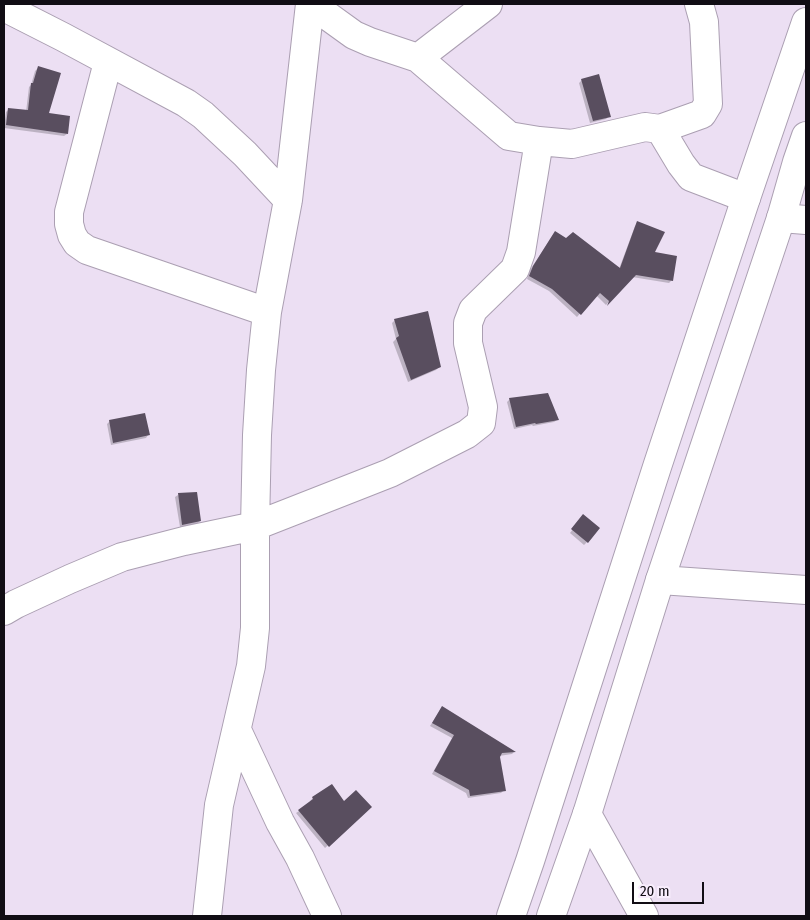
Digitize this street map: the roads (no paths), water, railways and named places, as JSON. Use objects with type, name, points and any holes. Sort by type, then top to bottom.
[{"type":"street","points":[[207,916],[219,805],[251,666],[255,628],[257,435],[266,312],[288,200],[310,4],[354,35],[418,58],[509,136],[539,142],[572,144],[645,127],[660,129],[702,114],[708,104],[704,22],[699,4]]},
{"type":"street","points":[[418,58],[488,4]]},
{"type":"street","points":[[4,7],[186,103],[203,115],[245,154],[288,200]]},
{"type":"street","points":[[511,916],[657,467],[806,22]]},
{"type":"street","points":[[108,62],[69,212],[68,224],[77,243],[87,250],[266,312]]},
{"type":"street","points":[[660,129],[691,177],[746,198]]},
{"type":"street","points":[[551,916],[587,814],[660,580],[794,219],[806,136]]},
{"type":"street","points":[[4,611],[122,556],[255,526],[390,473],[467,434],[480,423],[483,407],[468,343],[468,323],[473,310],[515,269],[521,252],[539,142]]},
{"type":"street","points":[[660,580],[806,590]]},
{"type":"street","points":[[237,730],[327,916]]},
{"type":"street","points":[[587,814],[644,916]]}]
